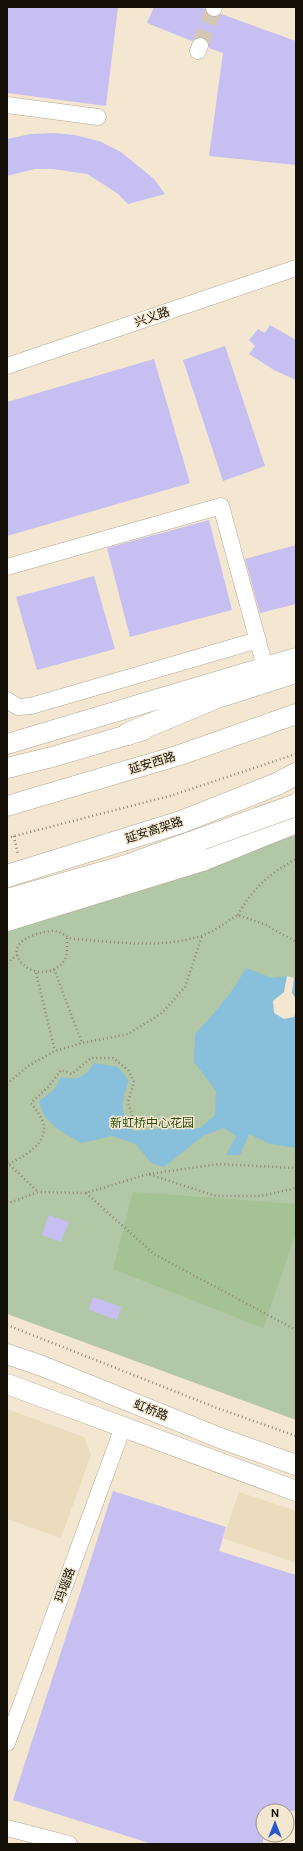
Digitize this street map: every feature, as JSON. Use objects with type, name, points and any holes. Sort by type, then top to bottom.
[{"type":"highway","points":[[128,734],[217,697],[296,672]]},
{"type":"highway","name":"延安高架路","points":[[7,876],[181,822],[277,784],[296,774]]},
{"type":"highway","name":"延安高架路","points":[[7,900],[126,866],[296,806]]},
{"type":"highway","points":[[7,920],[202,860],[296,822]]},
{"type":"main road","points":[[7,744],[296,658]]},
{"type":"main road","points":[[7,768],[52,757],[296,681]]},
{"type":"main road","name":"延安西路","points":[[7,806],[180,755],[296,714]]},
{"type":"main road","name":"虹桥路","points":[[7,1354],[42,1366],[220,1438],[296,1465]]},
{"type":"main road","name":"虹桥路","points":[[7,1384],[296,1491]]},
{"type":"street","points":[[7,105],[98,117]]},
{"type":"street","name":"兴义路","points":[[7,366],[296,268]]},
{"type":"street","points":[[7,567],[221,506],[265,667]]},
{"type":"street","points":[[7,700],[18,707],[31,706],[258,640]]},
{"type":"street","name":"玛瑙路","points":[[7,1743],[123,1427]]},
{"type":"street","points":[[7,1828],[69,1844]]},
{"type":"path","points":[[7,838],[170,796],[296,754]]},
{"type":"path","points":[[67,938],[67,951],[64,960],[54,969],[36,973],[23,966],[17,955],[18,947],[25,939],[37,933],[56,931],[67,938],[130,944],[170,943],[202,935],[238,915],[248,898],[276,870],[296,859]]},
{"type":"path","points":[[238,915],[266,925],[296,942]]},
{"type":"path","points":[[7,1084],[28,1066],[55,1051],[82,1043],[128,1034],[162,1013],[185,987],[202,935]]},
{"type":"path","points":[[7,963],[17,955]]},
{"type":"path","points":[[54,969],[82,1043]]},
{"type":"path","points":[[36,973],[55,1051]]},
{"type":"path","points":[[38,1192],[8,1163],[28,1154],[39,1141],[44,1128],[41,1118],[31,1103],[48,1087],[61,1070],[72,1074],[91,1058],[113,1058],[128,1070],[134,1082],[128,1102],[133,1118],[150,1121],[172,1121],[191,1127]]},
{"type":"path","points":[[8,1203],[38,1192],[86,1193],[148,1174],[219,1164],[296,1168]]},
{"type":"path","points":[[148,1174],[216,1196],[261,1196],[296,1188]]},
{"type":"path","points":[[86,1193],[154,1254],[296,1330]]},
{"type":"path","points":[[7,1325],[217,1408],[296,1436]]},
{"type":"shaded area","points":[[7,1409],[84,1437],[91,1455],[61,1538],[7,1519]]},
{"type":"shaded area","points":[[239,1492],[296,1511],[296,1563],[223,1538]]},
{"type":"green space","name":"新虹桥中心花园","points":[[296,835],[296,1420],[7,1314],[7,931],[85,907]]},
{"type":"green space","points":[[133,1192],[296,1204],[296,1233],[263,1328],[113,1269]]},
{"type":"water","points":[[246,968],[272,978],[287,976],[296,979],[296,1148],[270,1144],[249,1134],[240,1155],[226,1155],[236,1136],[224,1128],[203,1136],[164,1167],[151,1163],[136,1144],[112,1136],[82,1143],[61,1131],[44,1115],[39,1101],[54,1090],[61,1077],[80,1077],[87,1072],[94,1063],[118,1067],[129,1081],[124,1095],[123,1107],[126,1118],[133,1131],[200,1128],[215,1115],[216,1091],[194,1062],[195,1034],[223,1002]]},
{"type":"pier","points":[[287,976],[294,978],[292,993],[296,999],[296,1012],[294,1017],[284,1019],[274,1013],[273,1001],[284,992]]},
{"type":"building","points":[[7,7],[118,7],[106,106],[7,93]]},
{"type":"building","points":[[154,7],[200,7],[205,9],[210,16],[214,17],[221,14],[296,41],[296,165],[209,156],[223,53],[209,48],[208,40],[203,37],[198,37],[192,41],[147,23]]},
{"type":"building","points":[[54,133],[75,135],[99,141],[121,152],[154,179],[165,194],[128,204],[117,193],[87,174],[53,169],[35,169],[7,176],[7,139],[31,134]]},
{"type":"building","points":[[270,325],[296,340],[296,380],[274,370],[249,354],[255,346],[249,340],[258,329],[265,333]]},
{"type":"building","points":[[225,346],[265,466],[223,481],[183,360]]},
{"type":"building","points":[[154,359],[190,483],[7,536],[7,402]]},
{"type":"building","points":[[209,520],[232,610],[130,637],[107,548]]},
{"type":"building","points":[[296,545],[296,604],[260,613],[245,559]]},
{"type":"building","points":[[94,576],[115,649],[37,670],[16,597]]},
{"type":"building","points":[[49,1215],[69,1222],[61,1242],[42,1235]]},
{"type":"building","points":[[93,1297],[121,1307],[117,1320],[89,1310]]},
{"type":"building","points":[[113,1491],[226,1527],[219,1551],[296,1575],[296,1811],[295,1803],[255,1803],[255,1843],[263,1844],[152,1844],[13,1800]]},
{"type":"tunnel","points":[[200,46],[214,8]]}]
